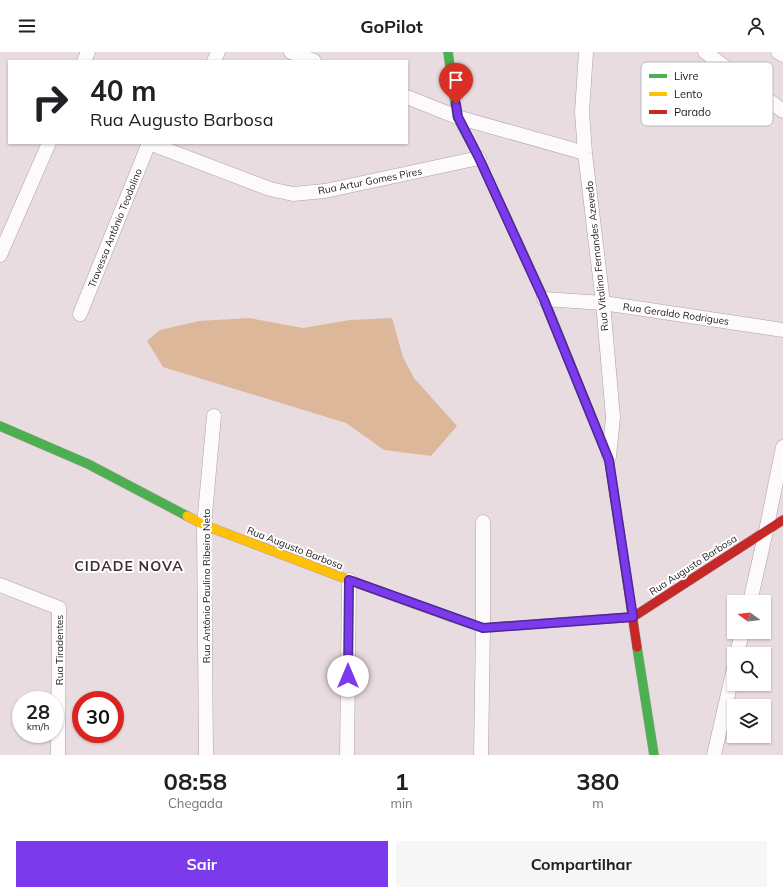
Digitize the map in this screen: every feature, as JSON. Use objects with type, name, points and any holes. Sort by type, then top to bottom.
[{"type":"street","points":[[291,52],[311,60]]},
{"type":"street","points":[[448,52],[458,117],[479,158],[544,300],[609,460],[654,755]]},
{"type":"street","name":"Rua Vitalina Fernandes Azevedo","points":[[586,52],[582,112],[585,153],[603,304],[613,418],[609,460]]},
{"type":"street","points":[[705,52],[718,62]]},
{"type":"street","points":[[778,52],[783,55]]},
{"type":"street","points":[[408,97],[458,117],[585,153]]},
{"type":"street","points":[[773,104],[783,112]]},
{"type":"street","points":[[0,255],[49,144]]},
{"type":"street","name":"Travessa Antônio Teodolino","points":[[80,314],[149,144]]},
{"type":"street","name":"Rua Artur Gomes Pires","points":[[155,144],[180,148],[270,189],[293,194],[325,191],[479,158]]},
{"type":"street","name":"Rua Geraldo Rodrigues","points":[[544,300],[603,304],[783,330]]},
{"type":"street","name":"Rua Antônio Paulino Ribeiro Neto","points":[[206,755],[204,525],[214,416]]},
{"type":"street","name":"Rua Augusto Barbosa","points":[[0,426],[88,464],[204,525],[349,580],[483,628],[633,617],[783,520]]},
{"type":"street","points":[[752,595],[783,447]]},
{"type":"street","points":[[481,755],[483,522]]},
{"type":"street","points":[[347,755],[349,580]]},
{"type":"street","name":"Rua Tiradentes","points":[[0,585],[59,608],[58,755]]},
{"type":"street","points":[[714,755],[729,691]]},
{"type":"shaded area","points":[[249,318],[303,328],[350,320],[392,318],[403,357],[414,378],[457,426],[431,456],[384,450],[346,423],[163,367],[147,341],[160,330],[199,321]]},
{"type":"traffic: fast","points":[[448,52],[457,117],[479,158],[544,299],[570,363]]},
{"type":"traffic: fast","points":[[0,426],[88,464],[187,516]]},
{"type":"traffic: fast","points":[[448,616],[483,628],[605,619]]},
{"type":"traffic: fast","points":[[637,647],[654,755]]},
{"type":"traffic: slow","points":[[187,516],[204,525],[448,616]]},
{"type":"traffic: jam","points":[[570,363],[609,460],[637,647]]},
{"type":"traffic: jam","points":[[605,619],[633,617],[783,520]]},
{"type":"district","name":"CIDADE NOVA","points":[[129,566]]},
{"type":"route","points":[[348,676],[349,580],[483,628],[633,617],[609,460],[544,300],[479,158],[458,117],[456,104]]}]
